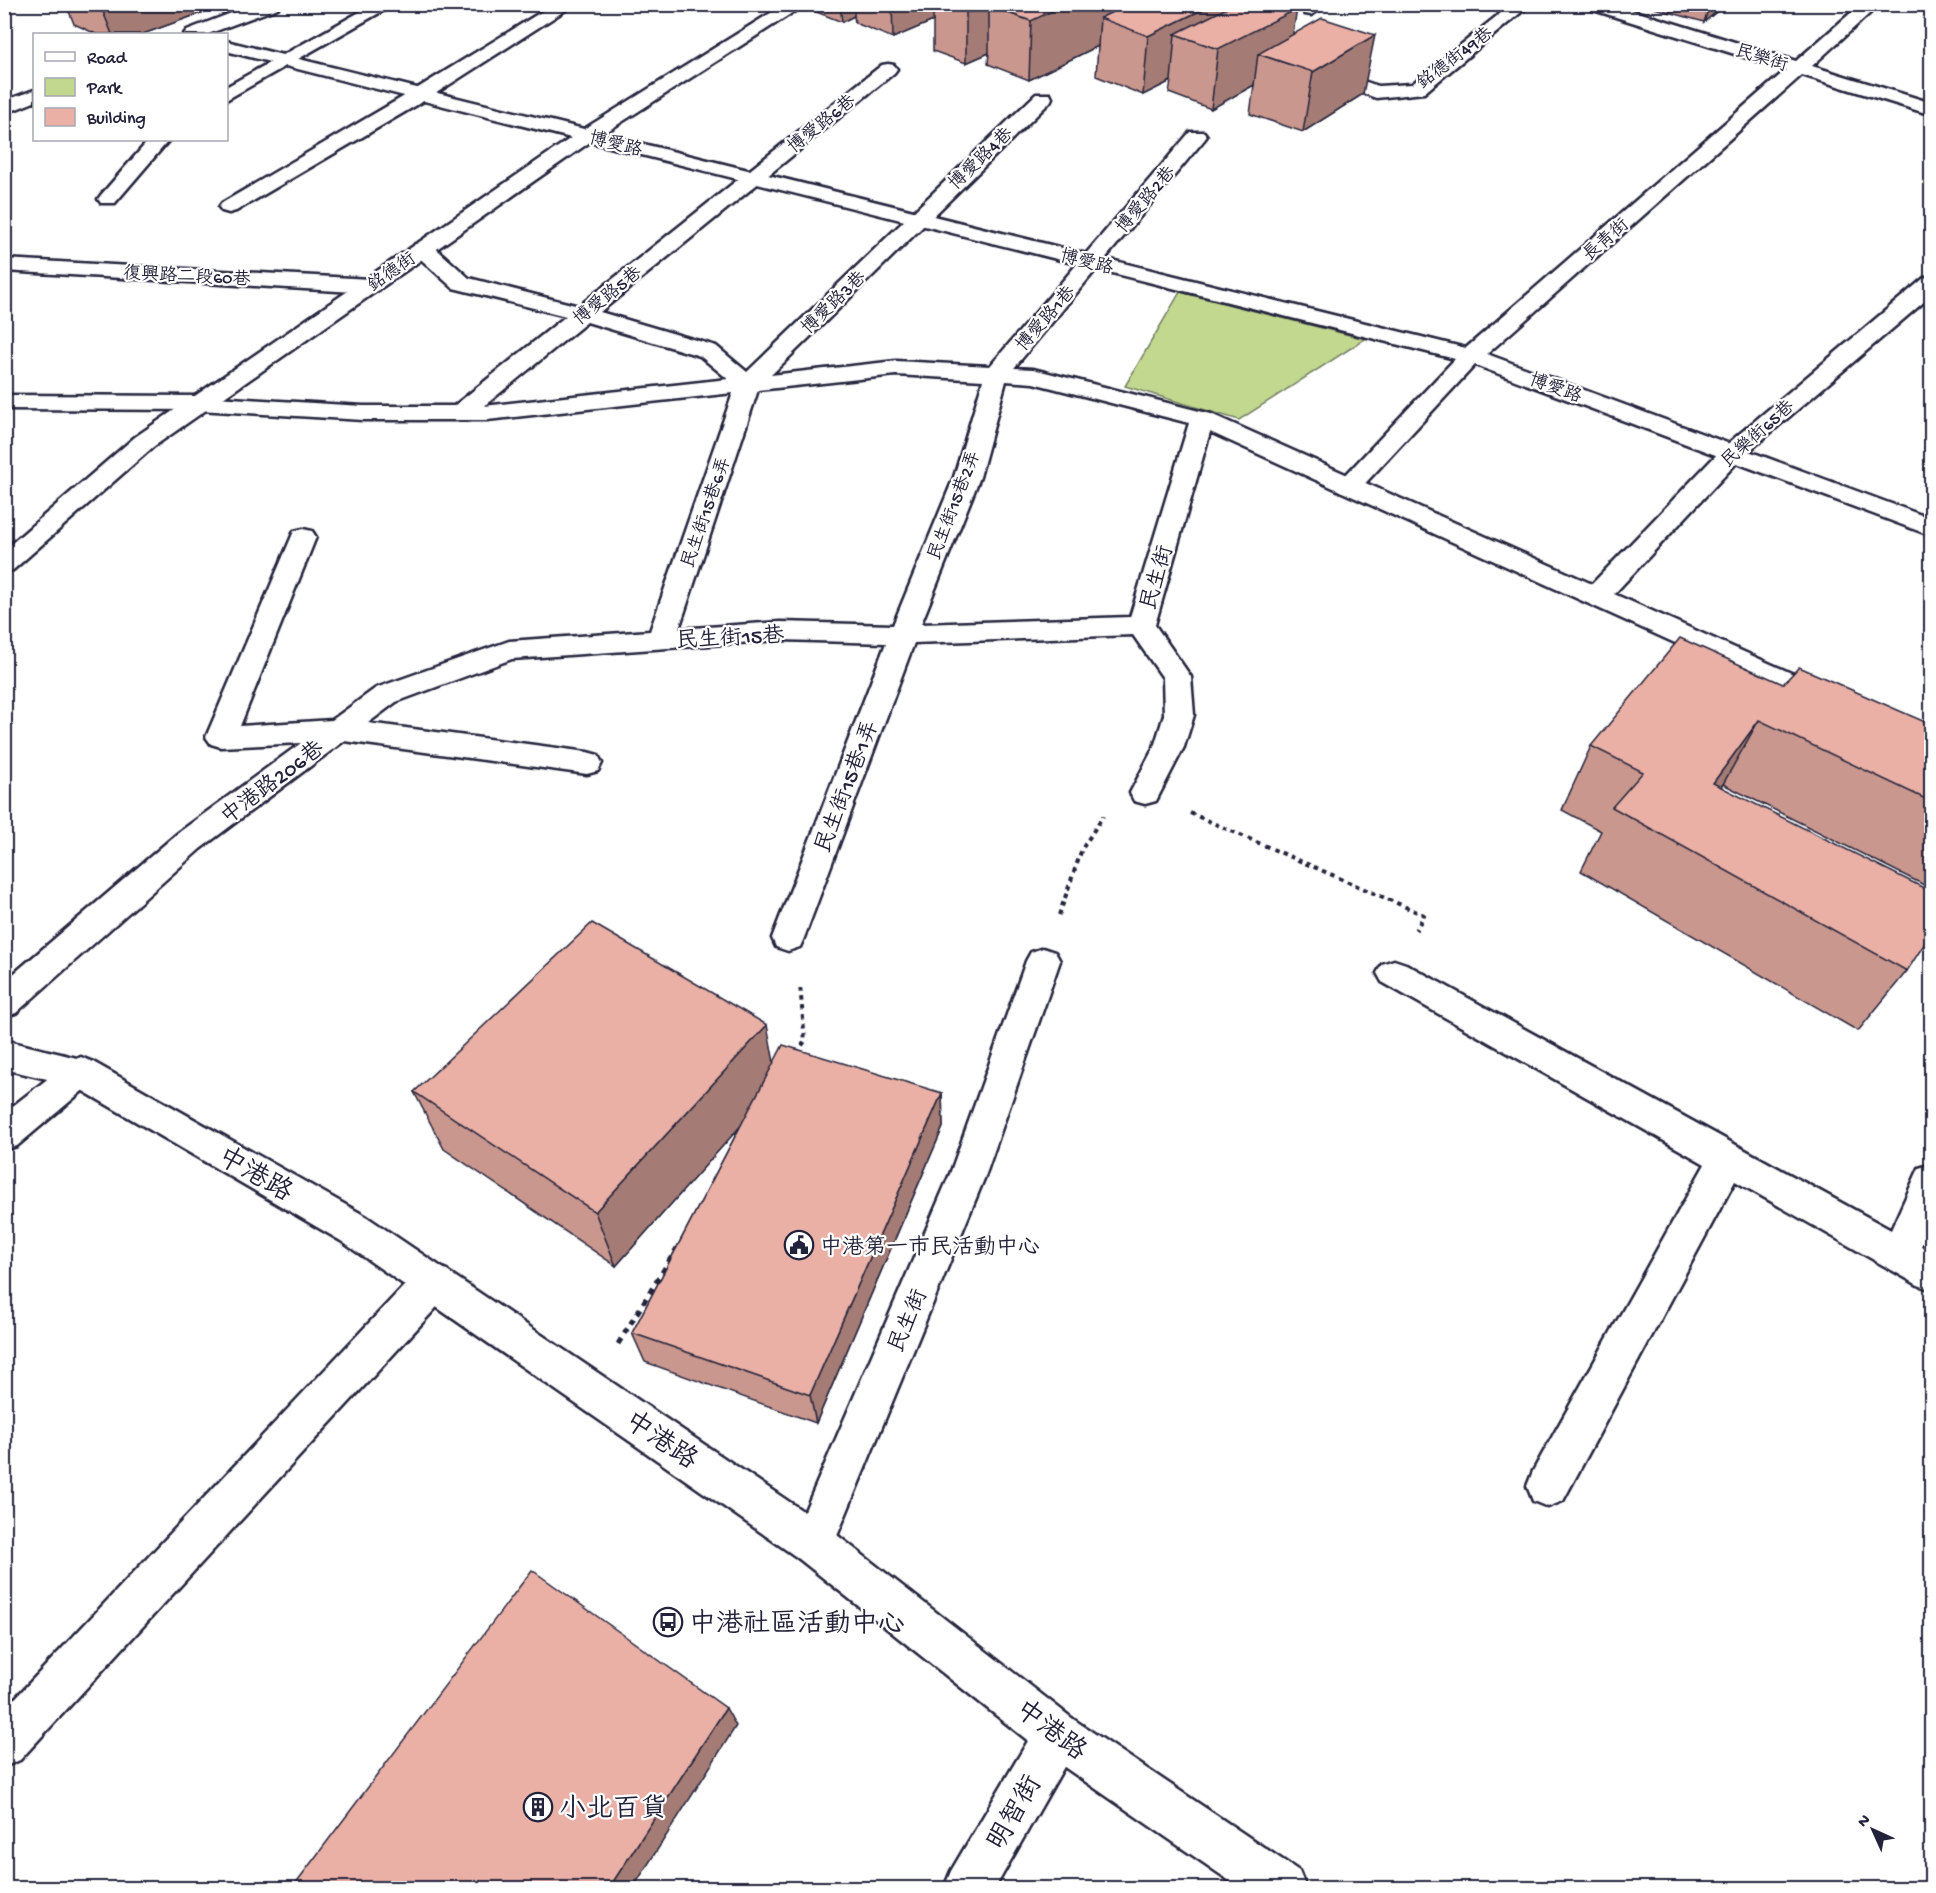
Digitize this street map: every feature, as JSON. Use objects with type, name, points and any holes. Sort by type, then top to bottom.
[{"type":"street","points":[[196,33],[272,4]]},
{"type":"street","points":[[228,94],[387,4]]},
{"type":"street","points":[[229,207],[420,95],[567,4]]},
{"type":"street","name":"銘德街","points":[[4,564],[144,442],[199,403],[586,136],[798,4]]},
{"type":"street","name":"銘德街49巷","points":[[1310,68],[1376,92],[1417,89],[1523,4]]},
{"type":"street","name":"民樂街","points":[[1593,4],[1932,110]]},
{"type":"street","name":"長青街","points":[[1349,486],[1471,356],[1872,4]]},
{"type":"street","name":"博愛路","points":[[228,47],[1471,356],[1932,528]]},
{"type":"street","name":"博愛路6巷","points":[[754,177],[888,69]]},
{"type":"street","points":[[4,108],[33,96]]},
{"type":"street","name":"博愛路4巷","points":[[917,218],[1043,98]]},
{"type":"street","name":"博愛路2巷","points":[[1093,262],[1197,136]]},
{"type":"street","points":[[108,199],[158,141]]},
{"type":"street","name":"博愛路5巷","points":[[460,413],[754,177]]},
{"type":"street","name":"博愛路3巷","points":[[748,384],[917,218]]},
{"type":"street","points":[[423,249],[461,283],[584,314],[708,351],[748,384]]},
{"type":"street","name":"博愛路1巷","points":[[996,374],[1093,262]]},
{"type":"street","name":"復興路二段60巷","points":[[4,265],[370,286]]},
{"type":"street","name":"民樂街65巷","points":[[1595,597],[1733,452],[1932,283]]},
{"type":"street","points":[[4,402],[199,403],[363,413],[487,413],[896,368],[1033,376],[1202,419],[1845,709]]},
{"type":"street","name":"民生街15巷2弄","points":[[903,634],[967,477],[996,374]]},
{"type":"street","points":[[63,380],[226,385]]},
{"type":"street","name":"民生街15巷6弄","points":[[661,640],[748,384]]},
{"type":"street","name":"民生街","points":[[1145,793],[1169,747],[1179,715],[1178,678],[1141,626],[1202,419]]},
{"type":"street","name":"中港路206巷","points":[[303,537],[221,737],[339,730]]},
{"type":"street","name":"民生街15巷","points":[[339,730],[386,695],[509,650],[780,631],[903,634],[1141,626]]},
{"type":"street","name":"民生街15巷1弄","points":[[788,938],[903,634]]},
{"type":"street","points":[[339,730],[587,763]]},
{"type":"street","name":"中港路206巷","points":[[4,1003],[189,841],[339,730]]},
{"type":"street","name":"民生街","points":[[813,1543],[968,1174],[1043,961]]},
{"type":"street","points":[[1394,973],[1932,1272]]},
{"type":"street","name":"中港路","points":[[4,1054],[81,1072],[354,1230],[813,1543],[1057,1735],[1282,1888]]},
{"type":"street","points":[[4,1135],[81,1072]]},
{"type":"street","points":[[1548,1486],[1728,1158]]},
{"type":"street","points":[[1899,1254],[1932,1180]]},
{"type":"street","points":[[4,1744],[433,1283]]},
{"type":"street","name":"明智街","points":[[968,1888],[1057,1735]]},
{"type":"path","points":[[1043,961],[1082,849],[1105,813],[1145,793],[1424,915],[1394,973]]},
{"type":"path","points":[[788,938],[802,989],[805,1041],[793,1061]]},
{"type":"path","points":[[590,1390],[682,1240]]},
{"type":"green space","points":[[1180,292],[1365,339],[1239,420],[1125,386]]},
{"type":"building","points":[[992,4],[1067,4],[1031,21],[989,6]]},
{"type":"building","points":[[1129,4],[1214,4],[1148,36],[1100,18]]},
{"type":"building","points":[[1235,4],[1283,4],[1297,9],[1218,49],[1175,34]]},
{"type":"building","points":[[1322,18],[1375,35],[1313,72],[1258,54]]},
{"type":"building","points":[[1680,638],[1783,684],[1799,667],[1932,725],[1932,802],[1759,720],[1713,783],[1932,892],[1932,932],[1907,971],[1612,807],[1643,772],[1591,746]]},
{"type":"building","points":[[592,923],[767,1025],[595,1212],[414,1092]]},
{"type":"building","name":"中港第一市民活動中心","points":[[783,1045],[942,1093],[810,1395],[632,1333]]},
{"type":"building","name":"小北百貨","points":[[532,1570],[726,1708],[609,1888],[292,1888]]},
{"type":"place","name":"中港第一市民活動中心","points":[[799,1245]]},
{"type":"place","name":"中港社區活動中心","points":[[668,1622]]},
{"type":"place","name":"小北百貨","points":[[538,1807]]}]
